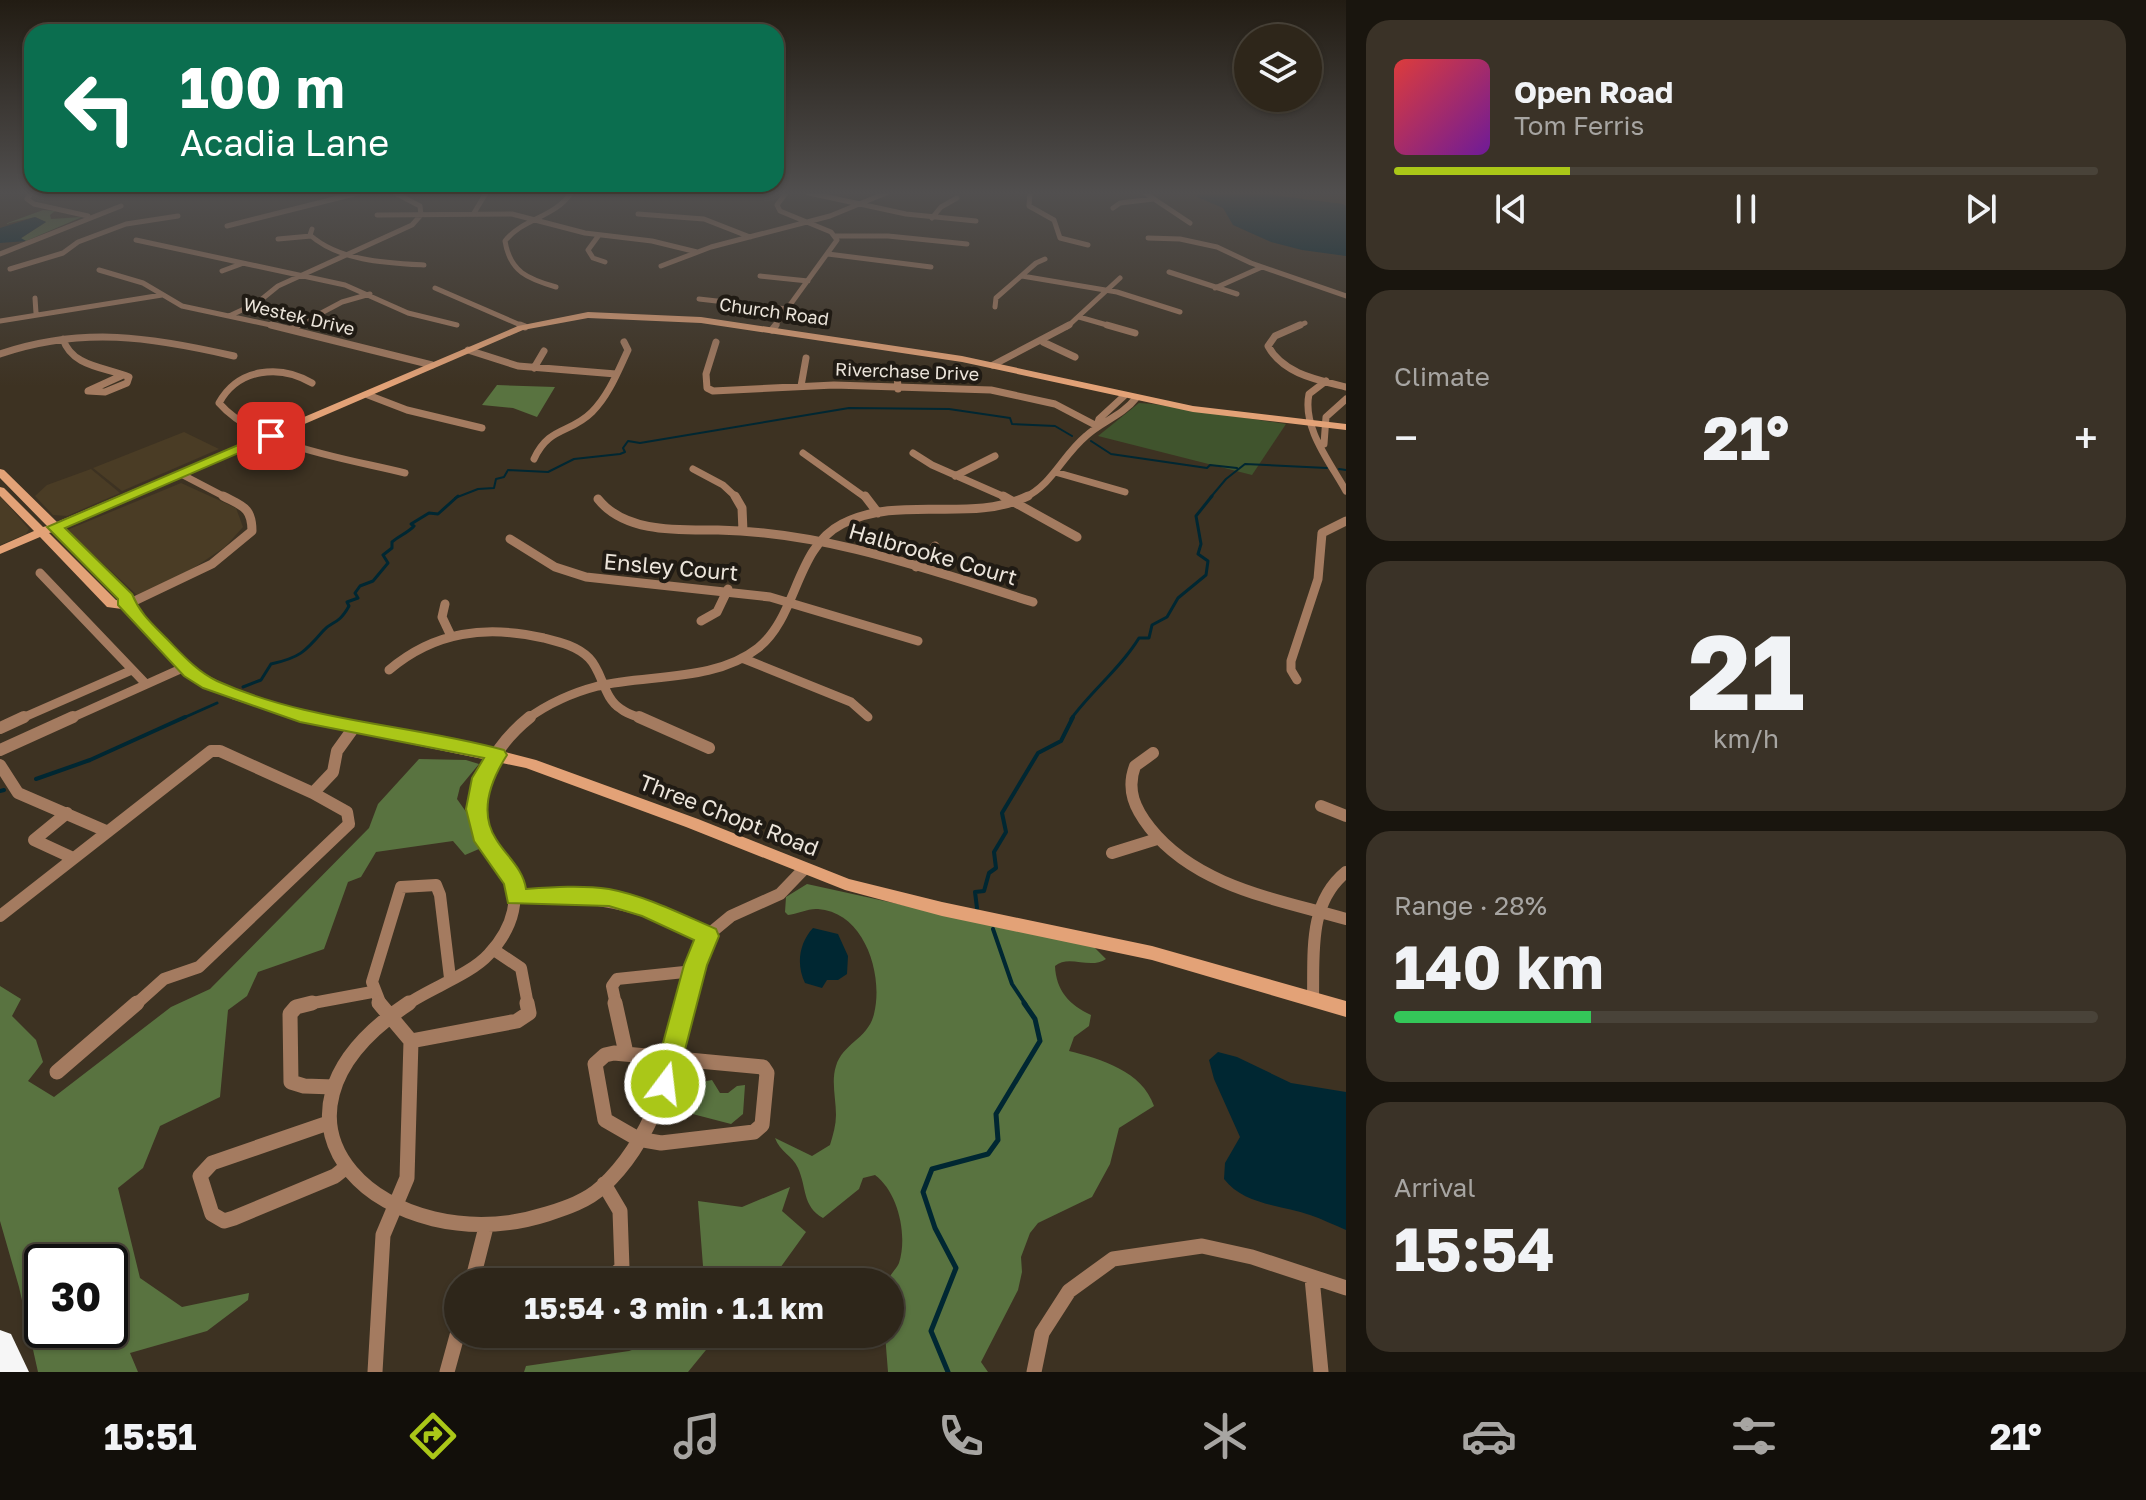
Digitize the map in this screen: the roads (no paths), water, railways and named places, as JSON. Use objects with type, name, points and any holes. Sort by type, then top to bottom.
[{"type":"highway","points":[[0,1345],[13,1372]]},
{"type":"main road","name":"Church Road","points":[[0,550],[468,350],[525,327],[575,316],[624,315],[701,320],[772,330],[993,365],[1124,396],[1221,413],[1346,427]]},
{"type":"main road","name":"Three Chopt Road","points":[[0,472],[127,598],[126,605]]},
{"type":"main road","name":"Three Chopt Road","points":[[0,490],[112,604],[126,605],[185,667],[209,684],[275,709],[497,755],[692,823],[804,869],[896,898],[1152,953],[1346,1009]]},
{"type":"street","points":[[10,269],[50,257]]},
{"type":"street","points":[[215,257],[302,275],[370,294],[408,313],[457,325]]},
{"type":"street","points":[[229,316],[302,275],[343,257]]},
{"type":"street","points":[[370,257],[424,265]]},
{"type":"street","points":[[507,257],[523,276],[556,287]]},
{"type":"street","points":[[592,257],[605,262]]},
{"type":"street","points":[[661,266],[684,257]]},
{"type":"street","points":[[772,330],[826,257]]},
{"type":"street","points":[[852,257],[931,267]]},
{"type":"street","points":[[1238,257],[1346,296]]},
{"type":"street","points":[[995,307],[996,298],[1036,263],[1045,259]]},
{"type":"street","points":[[222,271],[243,263]]},
{"type":"street","points":[[1215,288],[1262,267]]},
{"type":"street","name":"Westek Drive","points":[[99,270],[139,281],[182,306],[434,364]]},
{"type":"street","points":[[1169,272],[1237,294]]},
{"type":"street","points":[[760,276],[808,281]]},
{"type":"street","points":[[1022,276],[1107,290],[1180,312]]},
{"type":"street","points":[[993,365],[1043,342],[1079,317],[1120,278]]},
{"type":"street","points":[[435,288],[525,327]]},
{"type":"street","points":[[291,329],[342,302],[370,294]]},
{"type":"street","points":[[0,321],[162,295]]},
{"type":"street","points":[[35,298],[36,313]]},
{"type":"street","points":[[699,299],[787,309]]},
{"type":"street","points":[[1079,317],[1135,333]]},
{"type":"street","points":[[1305,323],[1271,339],[1268,350],[1288,367],[1346,387]]},
{"type":"street","points":[[0,354],[63,339],[136,335],[234,356]]},
{"type":"street","points":[[63,339],[65,351],[74,359],[123,375],[130,381],[105,392],[88,391],[123,375]]},
{"type":"street","points":[[534,459],[543,438],[591,413],[602,401],[628,350],[624,342]]},
{"type":"street","name":"Riverchase Drive","points":[[716,342],[705,377],[710,390],[801,386],[1009,392],[1055,404],[1097,426]]},
{"type":"street","points":[[1043,342],[1075,357]]},
{"type":"street","points":[[468,350],[500,362],[534,368],[616,374]]},
{"type":"street","points":[[534,368],[544,351]]},
{"type":"street","points":[[801,386],[806,358]]},
{"type":"street","points":[[312,383],[303,376],[271,369],[233,385],[219,403],[225,414],[271,436],[405,473]]},
{"type":"street","points":[[897,373],[898,389]]},
{"type":"street","points":[[1326,381],[1306,400],[1309,423],[1346,491]]},
{"type":"street","points":[[368,395],[407,410],[482,428]]},
{"type":"street","points":[[1097,426],[1099,419],[1124,396]]},
{"type":"street","points":[[804,869],[786,891],[732,915],[708,936],[694,971],[665,1084],[638,1139],[604,1184],[588,1198],[507,1226],[486,1227],[446,1222],[394,1205],[360,1185],[345,1168],[334,1150],[328,1123],[334,1087],[356,1045],[389,1016],[483,960],[494,950],[512,921],[515,884],[485,841],[477,809],[482,778],[520,727],[542,708],[564,697],[604,685],[710,669],[742,658],[773,635],[824,541],[839,526],[878,513],[979,508],[1011,502],[1041,489],[1084,436],[1097,426],[1122,415],[1136,398]]},
{"type":"street","points":[[1324,446],[1322,425],[1329,409],[1346,399]]},
{"type":"street","points":[[803,453],[862,493],[878,513]]},
{"type":"street","points":[[913,453],[935,468],[990,489],[1054,529],[1077,537]]},
{"type":"street","points":[[955,476],[995,456]]},
{"type":"street","points":[[693,469],[725,486],[737,498],[745,515],[743,531]]},
{"type":"street","points":[[1055,472],[1125,492]]},
{"type":"street","points":[[126,605],[174,586],[236,547],[252,531],[252,517],[245,508],[181,474]]},
{"type":"street","name":"Halbrooke Court","points":[[598,499],[603,508],[637,524],[743,531],[824,541],[1033,602]]},
{"type":"street","points":[[1297,680],[1291,670],[1291,661],[1318,579],[1321,537],[1327,528],[1346,521]]},
{"type":"street","name":"Ensley Court","points":[[510,539],[553,566],[588,577],[657,589],[728,589],[791,601],[918,641]]},
{"type":"street","points":[[916,567],[935,546]]},
{"type":"street","points":[[40,573],[146,684]]},
{"type":"street","points":[[701,621],[717,612],[728,589]]},
{"type":"street","points":[[445,604],[442,617],[450,634]]},
{"type":"street","points":[[389,670],[415,648],[450,634],[502,630],[563,643],[592,661],[612,703],[620,709],[709,748]]},
{"type":"street","points":[[742,658],[851,702],[868,717]]},
{"type":"street","points":[[0,750],[185,667]]},
{"type":"street","points":[[0,728],[132,670]]},
{"type":"street","points":[[313,793],[333,772],[337,751],[355,726]]},
{"type":"street","points":[[0,916],[173,779],[215,750],[313,793],[347,812],[350,817],[349,824],[199,967],[164,979],[57,1072]]},
{"type":"street","points":[[1153,753],[1135,766],[1131,786],[1136,809],[1157,839],[1190,865],[1224,882],[1346,919]]},
{"type":"street","points":[[0,765],[18,793],[106,831]]},
{"type":"street","points":[[1321,806],[1346,816]]},
{"type":"street","points":[[67,813],[34,840],[73,858]]},
{"type":"street","points":[[1112,853],[1157,839]]},
{"type":"street","points":[[1313,998],[1323,892],[1346,872]]},
{"type":"street","points":[[375,1372],[383,1235],[407,1178],[411,1041],[372,992],[374,973],[399,890],[404,886],[436,885],[450,978]]},
{"type":"street","points":[[515,897],[571,895],[609,898],[649,909],[708,936]]},
{"type":"street","points":[[411,1041],[517,1021],[529,1013],[521,968],[494,950]]},
{"type":"street","points":[[626,1053],[612,986],[614,982],[617,979],[694,971]]},
{"type":"street","points":[[334,1087],[304,1086],[291,1082],[290,1014],[304,1004],[372,992]]},
{"type":"street","points":[[626,1053],[763,1067],[767,1073],[762,1125],[754,1132],[661,1143],[638,1139],[605,1120],[594,1069],[597,1060],[605,1055],[626,1053]]},
{"type":"street","points":[[328,1123],[205,1168],[200,1176],[212,1214],[224,1221],[234,1218],[335,1176],[345,1168]]},
{"type":"street","points":[[604,1184],[620,1211],[622,1268]]},
{"type":"street","points":[[476,1268],[486,1227]]},
{"type":"street","points":[[1034,1372],[1042,1333],[1069,1291],[1113,1259],[1202,1246],[1252,1257],[1346,1288]]},
{"type":"street","points":[[1312,1278],[1321,1372]]},
{"type":"street","points":[[447,1372],[454,1348]]},
{"type":"water","points":[[813,928],[838,934],[848,956],[847,974],[838,980],[827,980],[822,988],[805,983],[800,969],[802,947]]},
{"type":"water","points":[[1218,1052],[1237,1057],[1291,1083],[1346,1092],[1346,1230],[1310,1215],[1252,1199],[1232,1188],[1224,1179],[1225,1163],[1240,1137],[1214,1079],[1209,1060]]},
{"type":"waterway","points":[[456,497],[478,489],[494,488],[496,479],[504,477],[508,470],[548,472],[574,459],[620,454],[625,452],[623,448],[628,441],[640,443],[849,408],[949,409],[1010,418],[1012,424],[1055,426],[1072,436]]},
{"type":"waterway","points":[[1091,441],[1111,454],[1207,468],[1210,465],[1237,468]]},
{"type":"waterway","points":[[1210,498],[1226,479],[1245,464],[1327,468]]},
{"type":"waterway","points":[[1339,469],[1346,470]]},
{"type":"waterway","points":[[1071,719],[1139,638],[1149,638],[1152,625],[1167,617],[1178,598],[1206,575],[1208,561],[1198,554],[1201,544],[1196,516],[1212,496]]},
{"type":"waterway","points":[[243,687],[261,680],[271,664],[306,649],[341,617],[349,606],[347,602],[358,598],[355,593],[360,586],[373,581],[388,563],[383,555],[392,548],[392,542],[414,526],[411,524],[429,513],[438,514],[456,497]]},
{"type":"waterway","points":[[181,719],[217,703]]},
{"type":"waterway","points":[[36,779],[90,760],[185,717]]},
{"type":"waterway","points":[[977,908],[975,892],[984,891],[989,873],[996,868],[994,852],[1006,832],[1002,813],[1038,753],[1061,741],[1073,717]]},
{"type":"waterway","points":[[0,791],[4,790]]},
{"type":"waterway","points":[[993,929],[1012,984],[1026,1005]]},
{"type":"waterway","points":[[948,1372],[931,1331],[956,1268],[935,1228],[923,1192],[932,1169],[988,1154],[998,1140],[996,1114],[1040,1041],[1035,1019],[1024,1003]]}]
